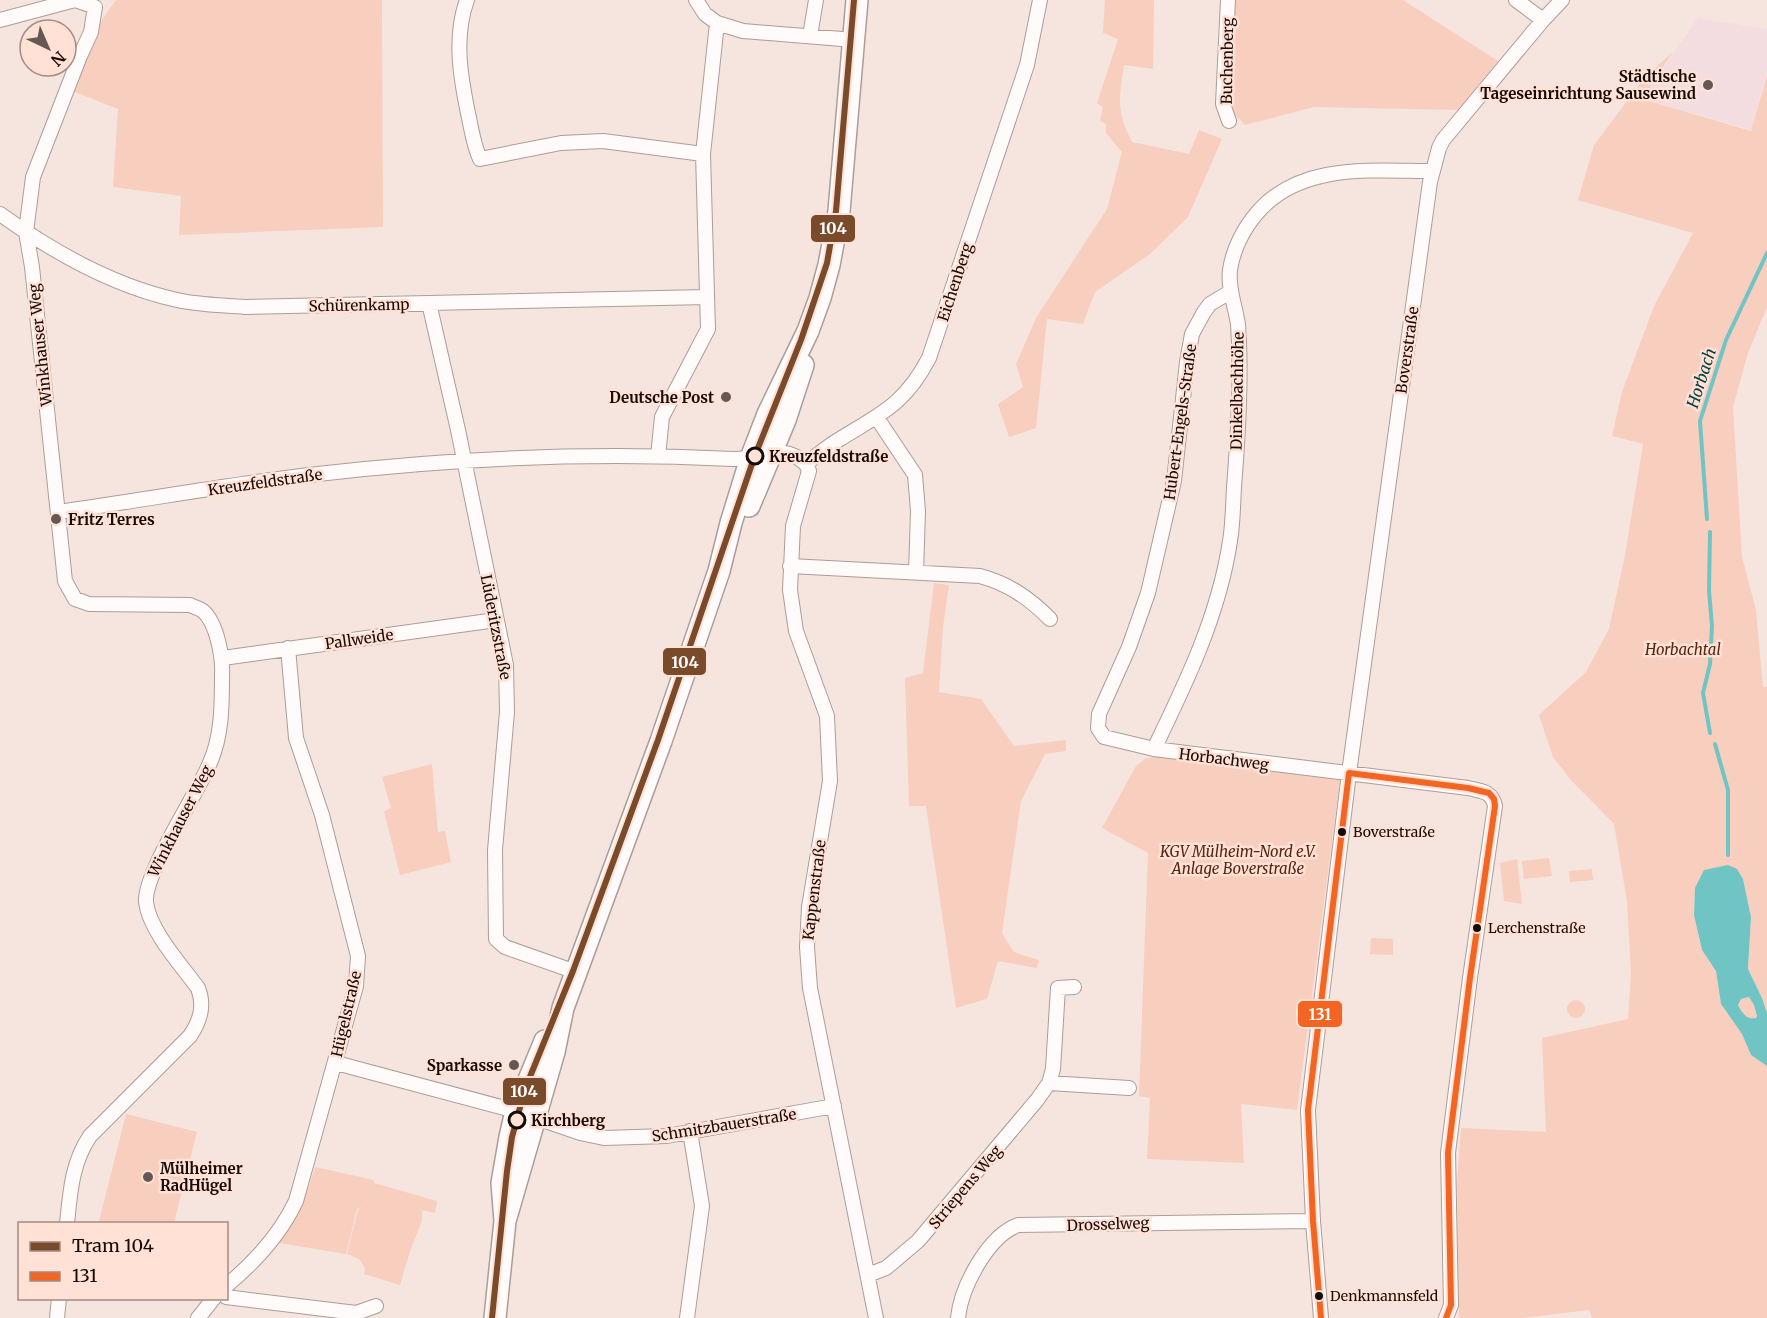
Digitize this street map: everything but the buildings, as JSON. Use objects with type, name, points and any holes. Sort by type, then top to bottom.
[{"type":"main road","points":[[495,1318],[505,1221],[526,1114],[554,1052],[563,1008],[661,741],[719,571],[722,554],[762,455],[803,367],[808,332],[820,298],[836,235],[857,0]]},
{"type":"street","name":"Winkhauser Weg","points":[[0,20],[75,0],[95,7],[91,32],[33,177],[26,232],[32,267],[65,581],[75,599],[89,604],[190,604],[204,612],[212,625],[223,658],[221,725],[210,764],[154,870],[146,900],[159,933],[198,988],[201,995],[201,1016],[190,1036],[90,1136],[84,1145],[75,1167],[67,1222]]},
{"type":"street","points":[[467,0],[460,30],[461,81],[473,138],[480,159],[561,143],[603,141],[703,154]]},
{"type":"street","points":[[696,0],[705,14],[717,23],[743,31],[854,40]]},
{"type":"street","points":[[810,36],[816,0]]},
{"type":"street","name":"Eichenberg","points":[[806,464],[838,440],[877,418],[897,403],[923,370],[934,346],[1026,65],[1040,0]]},
{"type":"street","name":"Buchenberg","points":[[1228,0],[1223,104],[1229,122]]},
{"type":"street","points":[[1516,0],[1543,20]]},
{"type":"street","name":"Boverstraße","points":[[1321,1318],[1313,1221],[1308,1110],[1349,773],[1432,171],[1439,148],[1449,133],[1562,0]]},
{"type":"street","points":[[658,456],[662,417],[707,335],[708,329],[703,154],[717,23]]},
{"type":"street","name":"Dinkelbachhöhe","points":[[1154,750],[1210,626],[1230,542],[1240,384],[1238,321],[1230,292],[1230,267],[1236,247],[1246,228],[1266,204],[1311,178],[1330,173],[1432,171]]},
{"type":"street","points":[[0,214],[26,232]]},
{"type":"street","name":"Schürenkamp","points":[[26,232],[93,270],[136,288],[178,300],[245,307],[707,297]]},
{"type":"street","name":"Hubert-Engels-Straße","points":[[1101,734],[1097,719],[1129,647],[1145,602],[1172,495],[1192,334],[1210,304],[1230,292]]},
{"type":"street","name":"Lüderitzstraße","points":[[429,303],[502,643],[507,689],[495,849],[497,942],[576,972]]},
{"type":"street","points":[[877,418],[915,476],[918,511],[916,573]]},
{"type":"street","points":[[762,455],[787,453],[806,464]]},
{"type":"street","name":"Kreuzfeldstraße","points":[[58,512],[317,474],[462,461],[762,455]]},
{"type":"street","name":"Kappenstraße","points":[[806,464],[809,471],[794,526],[790,590],[795,626],[827,716],[829,790],[809,907],[807,947],[810,988],[876,1318]]},
{"type":"street","points":[[790,566],[980,576],[996,580],[1033,602],[1050,619]]},
{"type":"street","name":"Pallweide","points":[[223,658],[496,620]]},
{"type":"street","name":"Hügelstraße","points":[[228,1284],[267,1248],[292,1211],[336,1063],[356,986],[358,956],[322,815],[296,738],[288,648]]},
{"type":"street","name":"Horbachweg","points":[[1101,734],[1108,739],[1154,750],[1349,773]]},
{"type":"street","points":[[1349,773],[1468,788],[1489,793],[1494,800],[1448,1153],[1451,1305],[1446,1318]]},
{"type":"street","name":"Striepens Weg","points":[[868,1275],[886,1268],[918,1241],[1020,1121],[1049,1083],[1053,1069],[1058,988],[1074,987]]},
{"type":"street","name":"Schmitzbauerstraße","points":[[336,1063],[526,1114],[580,1133],[604,1138],[648,1137],[834,1106]]},
{"type":"street","points":[[1049,1083],[1129,1088]]},
{"type":"street","points":[[687,1318],[702,1206],[690,1131]]},
{"type":"street","name":"Drosselweg","points":[[958,1318],[965,1290],[976,1266],[1009,1229],[1018,1225],[1313,1221]]},
{"type":"street","points":[[228,1297],[356,1313],[376,1306]]},
{"type":"street","points":[[57,1318],[59,1300]]},
{"type":"street","points":[[198,1318],[213,1300]]},
{"type":"shaded area","name":"Städtische Tageseinrichtung Sausewind","points":[[1698,18],[1767,29],[1767,71],[1751,130],[1642,99]]},
{"type":"green space","points":[[116,0],[382,0],[383,227],[179,235],[181,196],[113,187],[118,109],[72,91],[102,20]]},
{"type":"green space","points":[[1105,0],[1154,0],[1153,69],[1124,65],[1120,104],[1123,122],[1132,142],[1189,154],[1199,130],[1222,139],[1188,217],[1150,254],[1095,292],[1083,324],[1047,319],[1036,428],[1009,437],[998,404],[1023,387],[1016,364],[1037,316],[1107,209],[1122,152],[1106,133],[1106,124],[1100,121],[1103,107],[1097,103],[1118,39],[1103,33]]},
{"type":"green space","points":[[1233,0],[1403,0],[1498,61],[1459,110],[1314,107],[1245,125],[1232,111],[1230,59]]},
{"type":"green space","name":"Horbachtal","points":[[1673,52],[1642,99],[1751,131],[1767,75],[1767,307],[1748,353],[1733,407],[1742,557],[1756,610],[1763,687],[1767,687],[1767,1013],[1748,969],[1751,917],[1743,879],[1737,869],[1695,888],[1694,915],[1702,950],[1716,971],[1721,1004],[1742,1034],[1751,1055],[1767,1066],[1767,1318],[1592,1318],[1589,1310],[1521,1318],[1459,1318],[1457,1183],[1461,1128],[1546,1132],[1542,1038],[1628,1019],[1631,974],[1627,901],[1614,824],[1570,779],[1553,757],[1539,715],[1586,672],[1609,629],[1625,555],[1643,444],[1612,436],[1622,392],[1654,306],[1693,233],[1578,200],[1594,145],[1646,76]]},
{"type":"green space","points":[[934,583],[949,585],[943,627],[939,692],[981,699],[1014,746],[1066,740],[1066,751],[1045,754],[1021,801],[1002,933],[1014,952],[1039,960],[1037,968],[998,961],[987,999],[956,1008],[926,806],[909,806],[905,678],[923,673]]},
{"type":"green space","name":"KGV Mülheim-Nord e.V. Anlage Boverstraße","points":[[1155,756],[1340,780],[1297,1110],[1241,1104],[1244,1163],[1147,1159],[1150,1098],[1139,1096],[1148,853],[1102,828],[1136,766],[1145,759]]},
{"type":"green space","points":[[432,764],[438,832],[445,831],[451,862],[400,875],[384,811],[391,808],[382,777]]},
{"type":"green space","points":[[1549,858],[1552,876],[1524,879],[1522,861]]},
{"type":"green space","points":[[1517,859],[1522,904],[1504,901],[1500,863]]},
{"type":"green space","points":[[1592,869],[1593,880],[1570,882],[1569,871]]},
{"type":"green space","points":[[1371,938],[1393,939],[1393,955],[1370,954]]},
{"type":"green space","points":[[1749,997],[1754,1005],[1756,1018],[1747,1017],[1738,1004],[1741,999]]},
{"type":"green space","points":[[1576,1000],[1582,1003],[1585,1009],[1582,1015],[1576,1018],[1570,1015],[1567,1009],[1570,1003]]},
{"type":"green space","name":"Mülheimer RadHügel","points":[[126,1114],[197,1132],[174,1222],[99,1221]]},
{"type":"green space","points":[[315,1167],[374,1180],[374,1183],[437,1201],[435,1213],[416,1209],[422,1211],[422,1221],[400,1285],[364,1274],[365,1268],[359,1259],[347,1254],[358,1210],[362,1206],[357,1209],[346,1254],[279,1243],[300,1207]]},
{"type":"water","points":[[1728,865],[1737,869],[1743,879],[1751,917],[1748,969],[1767,1013],[1767,1066],[1751,1055],[1742,1034],[1721,1004],[1716,971],[1702,950],[1694,915],[1695,888],[1704,870]],"holes":[[[1749,997],[1754,1005],[1756,1018],[1745,1015],[1738,1005],[1741,999]]]},
{"type":"waterway","name":"Horbach","points":[[1707,519],[1700,421],[1726,340],[1767,253]]},
{"type":"waterway","name":"Horbach","points":[[1710,532],[1709,591],[1712,626],[1710,664],[1703,693],[1710,733]]},
{"type":"waterway","name":"Horbach","points":[[1715,744],[1728,790],[1728,855]]},
{"type":"tram line","name":"104","points":[[492,1318],[507,1171],[512,1137],[525,1089],[573,971],[658,740],[754,458],[801,340],[827,263],[836,211],[854,0]]},
{"type":"transit line","name":"131","points":[[1321,1318],[1313,1221],[1308,1110],[1349,773],[1468,788],[1489,793],[1494,799],[1495,806],[1448,1153],[1451,1305],[1446,1318]]},
{"type":"place","name":"Städtische Tageseinrichtung Sausewind","points":[[1708,85]]},
{"type":"place","name":"Deutsche Post","points":[[726,397]]},
{"type":"place","name":"Kreuzfeldstraße","points":[[755,456]]},
{"type":"place","name":"Fritz Terres","points":[[56,519]]},
{"type":"place","name":"Boverstraße","points":[[1342,832]]},
{"type":"place","name":"Lerchenstraße","points":[[1477,928]]},
{"type":"place","name":"Sparkasse","points":[[514,1065]]},
{"type":"place","name":"Kirchberg","points":[[517,1120]]},
{"type":"place","name":"Mülheimer RadHügel","points":[[148,1177]]},
{"type":"place","name":"Denkmannsfeld","points":[[1319,1296]]}]
